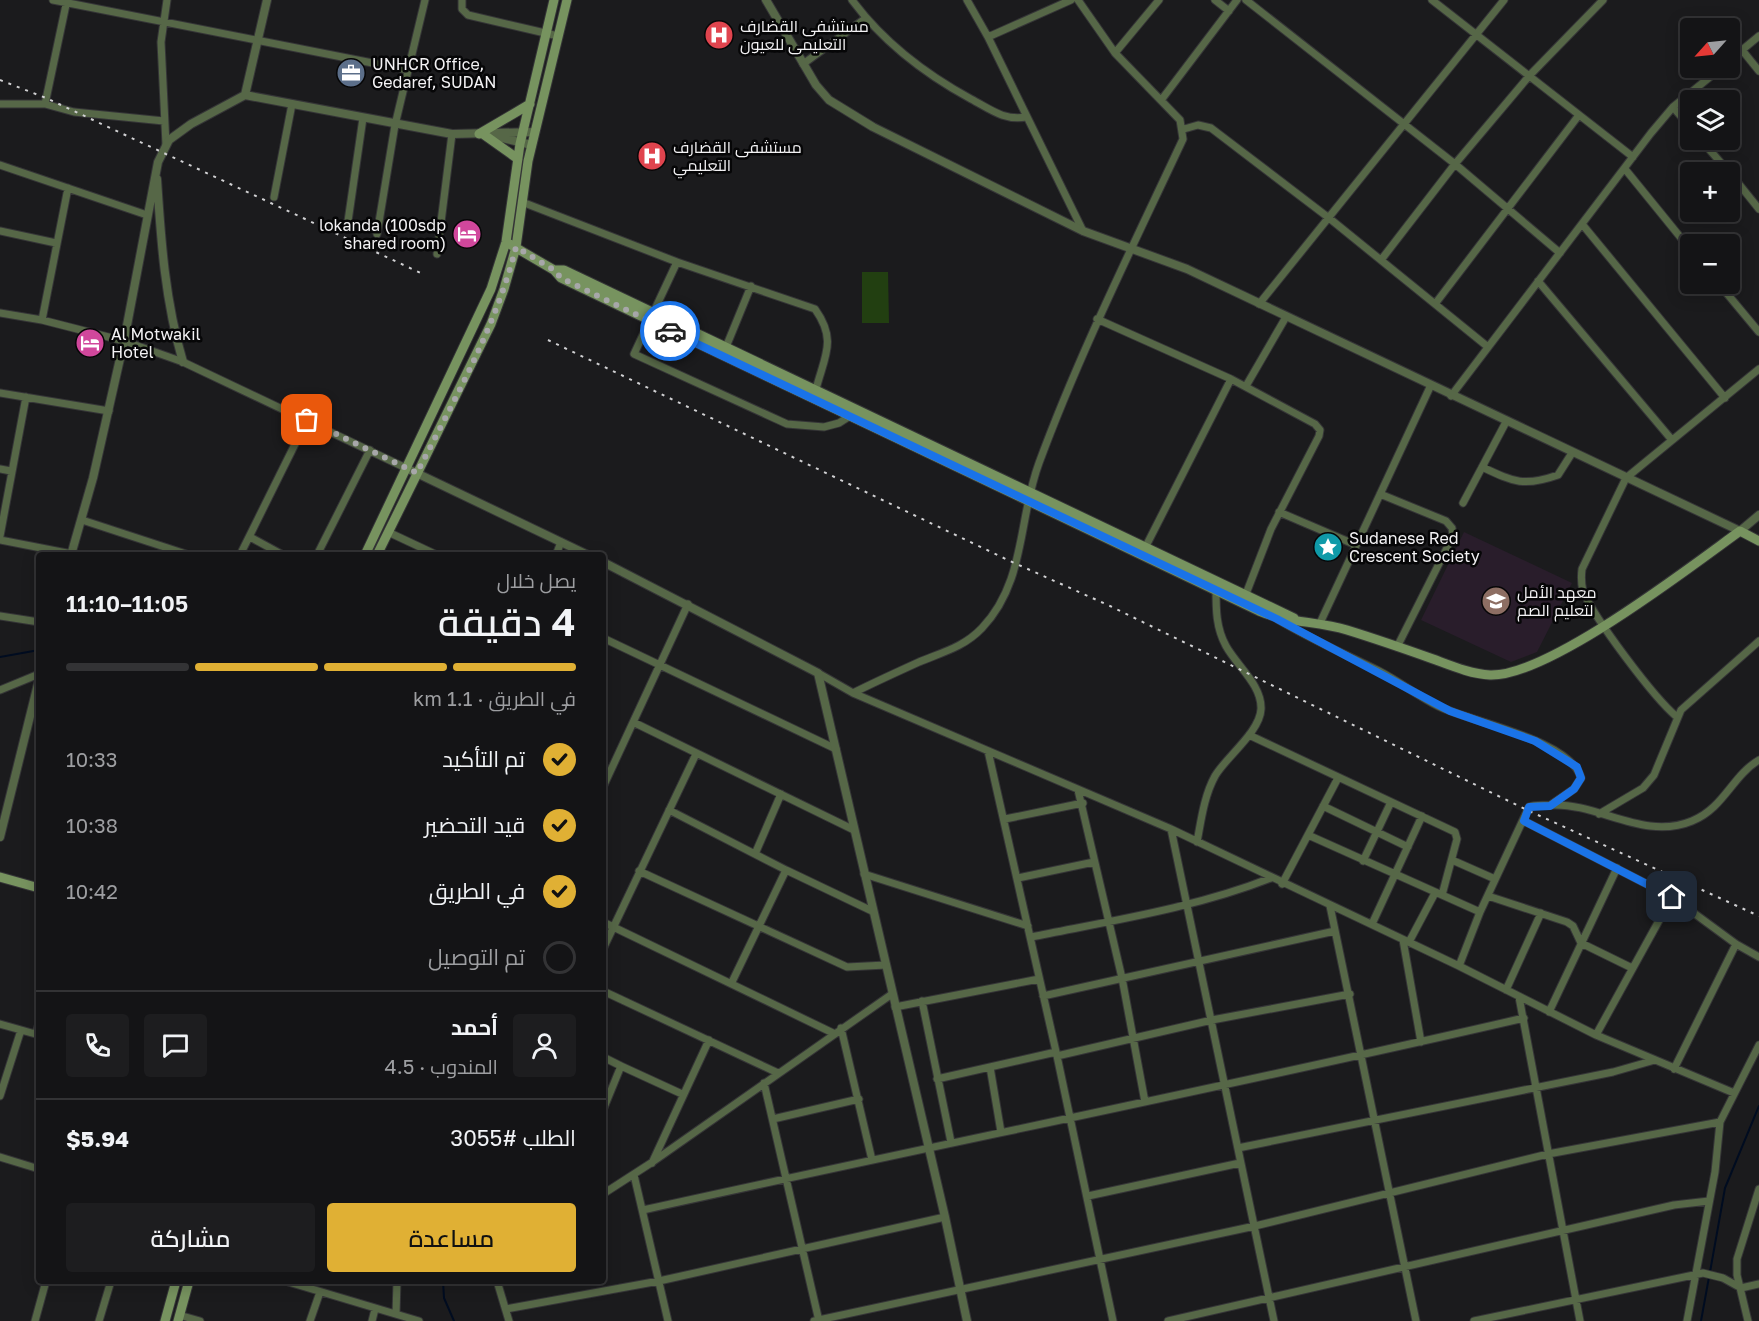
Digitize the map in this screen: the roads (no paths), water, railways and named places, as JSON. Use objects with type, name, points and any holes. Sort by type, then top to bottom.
[{"type":"main road","points":[[366,552],[491,289],[506,242],[520,144],[554,0]]},
{"type":"main road","points":[[379,552],[484,337],[504,289],[516,247],[532,145],[567,0]]},
{"type":"main road","points":[[518,159],[483,134],[530,104]]},
{"type":"main road","points":[[506,242],[554,270],[561,278],[726,347],[1030,490],[1216,580],[1277,619],[1294,618]]},
{"type":"main road","points":[[651,316],[850,417],[1216,591],[1294,618],[1320,623],[1466,671],[1491,675],[1512,672],[1535,664],[1605,625],[1740,531],[1759,541]]},
{"type":"main road","points":[[473,331],[484,337]]},
{"type":"main road","points":[[0,878],[36,887]]},
{"type":"main road","points":[[165,1321],[175,1284]]},
{"type":"main road","points":[[178,1318],[188,1284]]},
{"type":"street","points":[[53,0],[408,70]]},
{"type":"street","points":[[73,552],[109,411],[147,215],[166,145],[161,53],[167,0]]},
{"type":"street","points":[[245,95],[267,0]]},
{"type":"street","points":[[377,234],[395,124],[425,0]]},
{"type":"street","points":[[462,0],[462,9],[468,15],[558,36]]},
{"type":"street","points":[[766,0],[816,85],[829,100],[873,127],[1083,231],[1169,261],[1740,531],[1759,515]]},
{"type":"street","points":[[852,0],[866,18],[898,50],[938,81],[1008,119],[1026,117]]},
{"type":"street","points":[[967,0],[988,37],[1083,231]]},
{"type":"street","points":[[988,37],[1071,0]]},
{"type":"street","points":[[853,693],[960,647],[981,629],[1007,594],[1017,564],[1030,490],[1097,319],[1183,139],[1184,129],[1180,120],[1115,53],[1078,0]]},
{"type":"street","points":[[1115,53],[1159,0]]},
{"type":"street","points":[[1215,0],[1229,10]]},
{"type":"street","points":[[1162,99],[1237,0]]},
{"type":"street","points":[[1246,0],[1455,164],[1560,254]]},
{"type":"street","points":[[1432,0],[1633,157]]},
{"type":"street","points":[[1259,304],[1504,0]]},
{"type":"street","points":[[1381,260],[1455,164],[1530,75],[1603,0]]},
{"type":"street","points":[[45,104],[67,1]]},
{"type":"street","points":[[803,64],[866,18]]},
{"type":"street","points":[[1759,36],[1742,50],[1759,71]]},
{"type":"street","points":[[1452,396],[1633,157],[1674,107],[1709,78]]},
{"type":"street","points":[[166,145],[191,124],[245,95],[452,134],[535,132]]},
{"type":"street","points":[[0,104],[45,104],[74,112],[164,121]]},
{"type":"street","points":[[274,197],[292,104]]},
{"type":"street","points":[[1674,107],[1680,115]]},
{"type":"street","points":[[1435,304],[1580,115]]},
{"type":"street","points":[[347,228],[363,118]]},
{"type":"street","points":[[1184,129],[1198,125],[1211,128],[1329,218],[1488,348]]},
{"type":"street","points":[[437,254],[452,134]]},
{"type":"street","points":[[483,134],[532,145]]},
{"type":"street","points":[[1709,150],[1720,162]]},
{"type":"street","points":[[0,165],[147,215]]},
{"type":"street","points":[[1625,169],[1680,237]]},
{"type":"street","points":[[157,173],[162,260],[169,308],[183,362]]},
{"type":"street","points":[[1740,186],[1759,209]]},
{"type":"street","points":[[42,320],[68,188]]},
{"type":"street","points":[[522,202],[677,262],[815,309],[827,326],[828,341],[816,389]]},
{"type":"street","points":[[1582,224],[1725,398]]},
{"type":"street","points":[[0,231],[56,243]]},
{"type":"street","points":[[677,262],[634,354],[787,424],[824,427],[850,417],[857,408]]},
{"type":"street","points":[[1538,281],[1672,440]]},
{"type":"street","points":[[726,347],[752,286]]},
{"type":"street","points":[[1727,294],[1759,332]]},
{"type":"street","points":[[0,313],[42,320],[124,341],[183,362],[582,552]]},
{"type":"street","points":[[1246,386],[1286,317]]},
{"type":"street","points":[[1097,319],[1246,386],[1316,424],[1320,430],[1279,512],[1244,599]]},
{"type":"street","points":[[1677,717],[1664,706],[1584,593],[1581,581],[1582,568],[1626,478],[1759,369]]},
{"type":"street","points":[[1146,546],[1231,379]]},
{"type":"street","points":[[1320,623],[1431,385]]},
{"type":"street","points":[[0,393],[109,411]]},
{"type":"street","points":[[26,397],[0,538],[63,552]]},
{"type":"street","points":[[242,552],[307,420]]},
{"type":"street","points":[[1463,503],[1506,422]]},
{"type":"street","points":[[319,552],[370,450]]},
{"type":"street","points":[[1482,467],[1514,482],[1531,483],[1558,475],[1572,453]]},
{"type":"street","points":[[0,469],[11,471]]},
{"type":"street","points":[[1380,494],[1446,521],[1452,528],[1454,536],[1397,647]]},
{"type":"street","points":[[1279,512],[1356,545]]},
{"type":"street","points":[[82,520],[180,552]]},
{"type":"street","points":[[388,532],[430,552]]},
{"type":"street","points":[[250,537],[278,552]]},
{"type":"street","points":[[557,552],[561,542]]},
{"type":"street","points":[[606,563],[688,604],[853,693],[1171,829],[1282,884],[1459,966],[1596,1035],[1734,1093]]},
{"type":"street","points":[[1197,842],[1204,806],[1215,777],[1249,735],[1262,711],[1260,698],[1220,632],[1216,580]]},
{"type":"street","points":[[606,781],[635,723],[688,604]]},
{"type":"street","points":[[0,616],[36,622]]},
{"type":"street","points":[[1277,619],[1308,637],[1381,672],[1440,707],[1508,730],[1559,754],[1577,767],[1581,778],[1574,789],[1550,806]]},
{"type":"street","points":[[606,639],[836,749]]},
{"type":"street","points":[[1599,814],[1630,797],[1654,775],[1677,717],[1685,705],[1756,643],[1759,651]]},
{"type":"street","points":[[818,673],[945,1217],[967,1321]]},
{"type":"street","points":[[0,690],[36,675]]},
{"type":"street","points":[[0,837],[36,692]]},
{"type":"street","points":[[635,723],[854,830]]},
{"type":"street","points":[[1249,735],[1456,834],[1452,860],[1439,894],[1406,941],[1421,1042]]},
{"type":"street","points":[[988,751],[1057,1054],[1113,1321]]},
{"type":"street","points":[[606,942],[696,754]]},
{"type":"street","points":[[1459,966],[1480,912],[1529,807],[1563,805],[1631,824],[1657,826],[1685,824],[1712,809],[1728,794],[1750,765],[1759,760]]},
{"type":"street","points":[[1282,884],[1338,778]]},
{"type":"street","points":[[1078,790],[1083,803],[1094,862],[1122,978],[1145,1102]]},
{"type":"street","points":[[755,854],[781,794]]},
{"type":"street","points":[[1363,861],[1391,802]]},
{"type":"street","points":[[1005,819],[1083,803]]},
{"type":"street","points":[[1323,806],[1408,847]]},
{"type":"street","points":[[669,810],[786,870],[873,911]]},
{"type":"street","points":[[1372,924],[1422,816]]},
{"type":"street","points":[[1524,821],[1672,897],[1736,944],[1759,957]]},
{"type":"street","points":[[1171,829],[1226,1086],[1240,1163],[1256,1226],[1274,1321]]},
{"type":"street","points":[[1308,835],[1480,912]]},
{"type":"street","points":[[1452,860],[1495,879]]},
{"type":"street","points":[[1018,878],[1094,862]]},
{"type":"street","points":[[1549,1012],[1617,868]]},
{"type":"street","points":[[732,982],[786,870]]},
{"type":"street","points":[[639,871],[847,967],[886,965]]},
{"type":"street","points":[[864,874],[1028,926]]},
{"type":"street","points":[[1031,937],[1188,903],[1245,888],[1271,878]]},
{"type":"street","points":[[1488,896],[1574,926],[1581,943],[1632,968]]},
{"type":"street","points":[[1596,1035],[1672,897]]},
{"type":"street","points":[[1330,906],[1377,1120],[1416,1321]]},
{"type":"street","points":[[1506,990],[1541,913]]},
{"type":"street","points":[[606,923],[732,982],[833,1033]]},
{"type":"street","points":[[1043,996],[1335,931]]},
{"type":"street","points":[[1674,1069],[1736,944]]},
{"type":"street","points":[[895,1006],[1039,979]]},
{"type":"street","points":[[606,992],[778,1073]]},
{"type":"street","points":[[606,1192],[634,1176],[833,1033],[892,994]]},
{"type":"street","points":[[937,1079],[1212,1020],[1350,994]]},
{"type":"street","points":[[1519,997],[1537,1085],[1561,1230],[1580,1321]]},
{"type":"street","points":[[922,1001],[951,1142]]},
{"type":"street","points":[[643,1210],[951,1142],[1226,1086],[1524,1018]]},
{"type":"street","points":[[0,1024],[36,1035]]},
{"type":"street","points":[[841,1028],[872,1160]]},
{"type":"street","points":[[0,1096],[21,1030]]},
{"type":"street","points":[[651,1163],[681,1094],[709,1040]]},
{"type":"street","points":[[1688,1321],[1715,1172],[1720,1122],[1759,1045]]},
{"type":"street","points":[[606,1058],[681,1094]]},
{"type":"street","points":[[1238,1148],[1537,1085],[1613,1072],[1655,1060]]},
{"type":"street","points":[[606,1103],[621,1066]]},
{"type":"street","points":[[990,1067],[1001,1132]]},
{"type":"street","points":[[764,1083],[787,1178],[817,1321],[960,1288],[1256,1226],[1548,1154],[1720,1122]]},
{"type":"street","points":[[773,1119],[859,1099]]},
{"type":"street","points":[[0,1157],[36,1168]]},
{"type":"street","points":[[1088,1196],[1240,1163]]},
{"type":"street","points":[[634,1176],[668,1321]]},
{"type":"street","points":[[1748,1321],[1737,1275],[1737,1260],[1759,1189]]},
{"type":"street","points":[[1168,1321],[1561,1230],[1674,1205],[1709,1201]]},
{"type":"street","points":[[506,1309],[659,1281],[945,1217]]},
{"type":"street","points":[[1750,1220],[1759,1218]]},
{"type":"street","points":[[1474,1321],[1575,1298],[1709,1273],[1741,1288],[1759,1284]]},
{"type":"street","points":[[35,1321],[45,1284]]},
{"type":"street","points":[[99,1321],[110,1284]]},
{"type":"street","points":[[295,1284],[419,1321]]},
{"type":"street","points":[[396,1314],[397,1284]]},
{"type":"street","points":[[498,1284],[509,1321]]},
{"type":"street","points":[[310,1321],[320,1292]]},
{"type":"street","points":[[372,1321],[375,1309]]},
{"type":"street","points":[[178,1318],[200,1321]]},
{"type":"waterway","points":[[0,657],[36,651]]},
{"type":"waterway","points":[[1710,1272],[1725,1188],[1759,1106]]},
{"type":"waterway","points":[[1701,1321],[1709,1277]]},
{"type":"waterway","points":[[443,1284],[444,1298],[454,1321]]},
{"type":"railway","points":[[0,80],[46,98],[425,275]]},
{"type":"railway","points":[[548,340],[1010,561],[1110,606],[1527,810],[1759,916]]},
{"type":"place","name":"مستشفى القضارف التعليمى للعيون","points":[[719,35]]},
{"type":"place","name":"UNHCR Office, Gedaref, SUDAN","points":[[351,73]]},
{"type":"place","name":"مستشفى القضارف التعليمي","points":[[652,156]]},
{"type":"place","name":"lokanda (100sdp shared room)","points":[[467,234]]},
{"type":"place","name":"Al Motwakil Hotel","points":[[90,343]]},
{"type":"place","name":"Sudanese Red Crescent Society","points":[[1328,547]]},
{"type":"place","name":"معهد الأمل لتعليم الصم","points":[[1496,601]]}]
